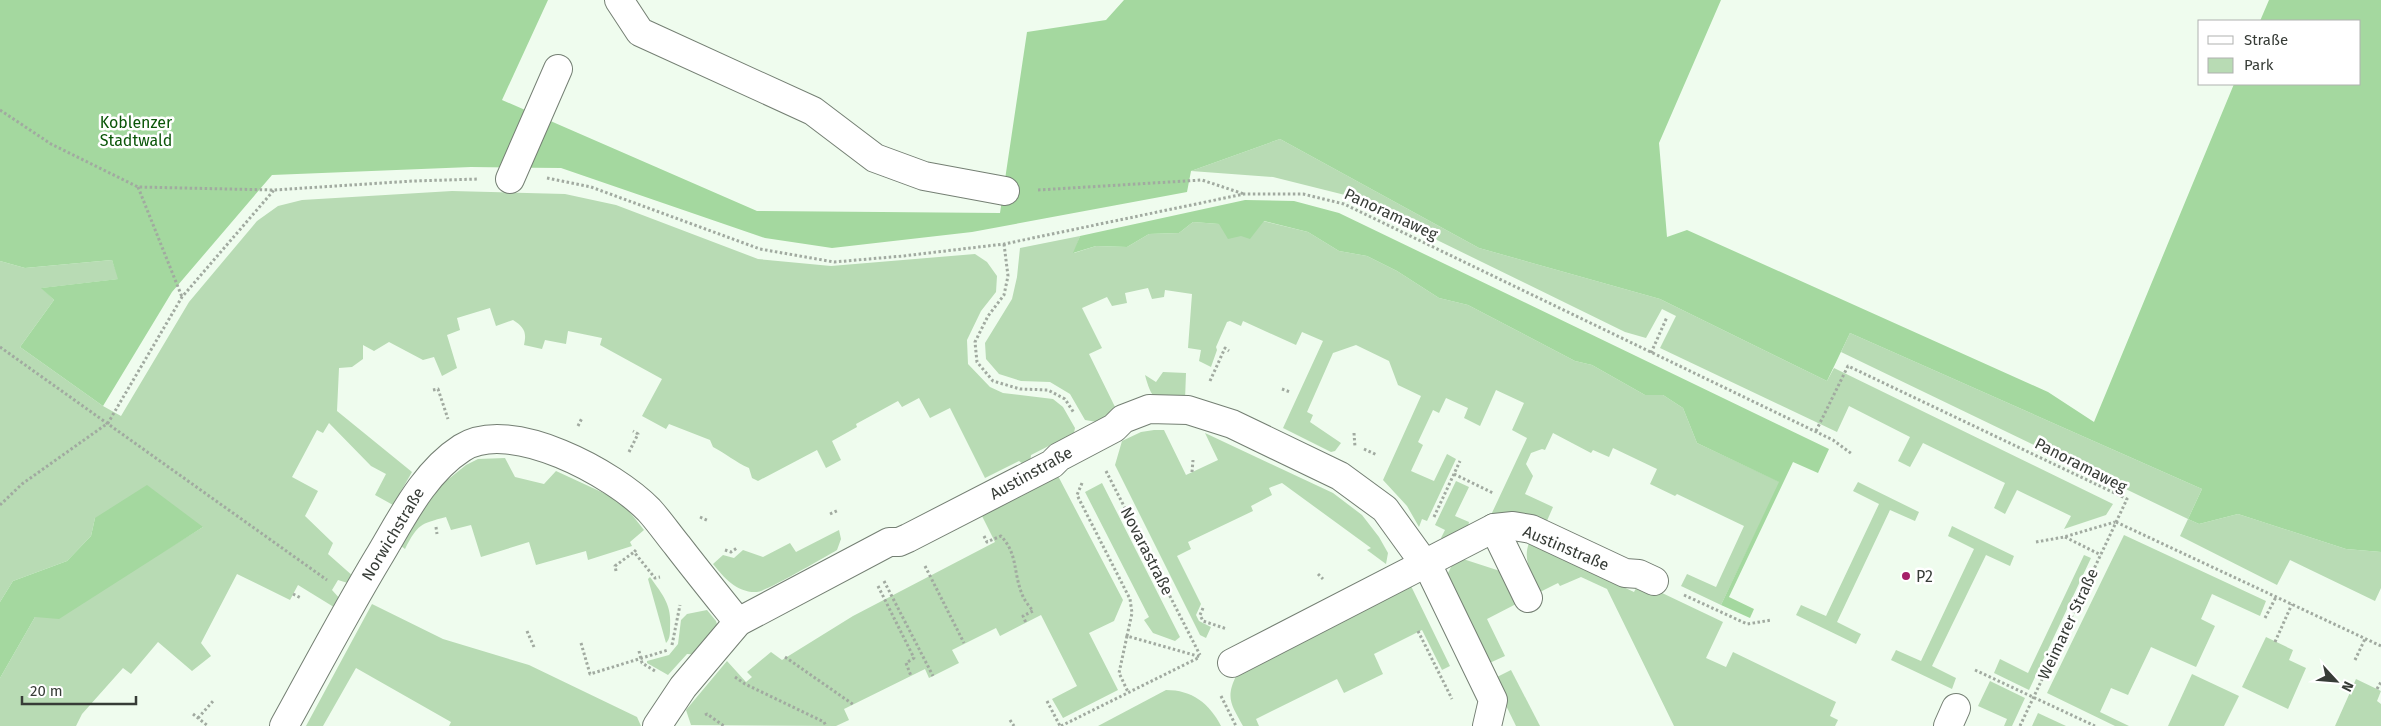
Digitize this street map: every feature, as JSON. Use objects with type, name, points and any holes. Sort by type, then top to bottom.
[{"type":"street","points":[[619,0],[640,32],[813,111],[875,158],[924,176],[1005,191]]},
{"type":"street","points":[[510,178],[558,69]]},
{"type":"street","name":"Austinstraße","points":[[657,726],[684,687],[738,622],[890,542],[899,542],[908,538],[1052,464],[1059,457],[1114,428],[1123,420],[1149,409],[1188,410],[1201,413],[1258,436],[1340,476],[1385,510],[1432,574],[1493,700],[1487,726]]},
{"type":"street","name":"Norwichstraße","points":[[284,726],[354,598],[411,502],[428,478],[462,448],[492,440],[515,440],[562,454],[624,489],[649,510],[738,622]]},
{"type":"street","name":"Austinstraße","points":[[1419,556],[1494,528],[1513,526],[1531,530],[1625,573],[1639,574],[1654,581]]},
{"type":"street","points":[[1494,528],[1528,598]]},
{"type":"street","points":[[1219,664],[1419,556]]},
{"type":"path","points":[[1005,191],[1202,180],[1244,194]]},
{"type":"path","points":[[138,187],[182,297]]},
{"type":"path","points":[[0,506],[22,484],[108,423],[182,297],[274,190]]},
{"type":"path","name":"Panoramaweg","points":[[1076,416],[1065,399],[1048,390],[1020,389],[993,381],[977,362],[975,342],[988,316],[1004,295],[1008,276],[1004,244],[1244,194],[1303,194],[1344,204],[1816,431],[1833,440],[1852,454]]},
{"type":"path","points":[[1651,353],[1667,317]]},
{"type":"path","points":[[0,347],[354,598]]},
{"type":"path","points":[[1212,376],[1225,348],[1229,351]]},
{"type":"path","name":"Panoramaweg","points":[[1816,431],[1848,366],[2127,499],[2116,522]]},
{"type":"path","points":[[434,390],[438,389],[448,421]]},
{"type":"path","points":[[1282,389],[1290,392]]},
{"type":"path","points":[[632,445],[638,434],[633,431]]},
{"type":"path","points":[[1192,460],[1192,472]]},
{"type":"path","points":[[1419,556],[1426,528],[1428,529],[1460,461]]},
{"type":"path","name":"Novarastraße","points":[[1105,468],[1201,657],[1219,664]]},
{"type":"path","points":[[1454,474],[1493,493]]},
{"type":"path","points":[[1086,475],[1078,495],[1130,599],[1132,613],[1119,673],[1128,692]]},
{"type":"path","points":[[830,514],[839,510]]},
{"type":"path","points":[[2036,542],[2064,537],[2116,522],[2381,646]]},
{"type":"path","name":"Weimarer Straße","points":[[2020,726],[2116,522]]},
{"type":"path","points":[[994,539],[1001,536],[1015,557],[1016,574],[1022,596],[1033,611],[1023,616],[1026,623]]},
{"type":"path","points":[[2064,537],[2100,555]]},
{"type":"path","points":[[616,571],[615,566],[635,551],[653,575]]},
{"type":"path","points":[[927,570],[964,643]]},
{"type":"path","points":[[1654,581],[1747,624],[1772,620]]},
{"type":"path","points":[[888,588],[933,676]]},
{"type":"path","points":[[880,591],[914,658],[906,663],[911,676]]},
{"type":"path","points":[[293,594],[301,598]]},
{"type":"path","points":[[2265,618],[2276,597]]},
{"type":"path","points":[[581,644],[590,674],[668,650],[674,642],[679,606],[682,602]]},
{"type":"path","points":[[2275,642],[2292,604]]},
{"type":"path","points":[[527,631],[534,647]]},
{"type":"path","points":[[1418,632],[1441,677]]},
{"type":"path","points":[[1127,636],[1201,657]]},
{"type":"path","points":[[2355,660],[2366,639]]},
{"type":"path","points":[[1047,701],[1061,726],[1201,657]]},
{"type":"path","points":[[785,658],[854,704]]},
{"type":"path","points":[[708,659],[745,684],[824,722],[826,726]]},
{"type":"path","points":[[1975,670],[2095,726]]},
{"type":"path","points":[[2377,689],[2381,682]]},
{"type":"path","points":[[1219,691],[1236,726]]},
{"type":"path","points":[[198,718],[214,700]]},
{"type":"path","points":[[193,714],[208,726]]},
{"type":"path","points":[[1010,720],[1014,726]]},
{"type":"green space","name":"Koblenzer Stadtwald","points":[[0,0],[548,0],[502,100],[757,211],[1000,213],[1027,32],[1106,20],[1124,0],[1721,0],[1659,143],[1667,237],[1687,230],[2048,392],[2094,422],[2234,85],[2361,85],[2361,20],[2260,20],[2269,0],[2381,0],[2381,552],[2346,549],[2238,514],[2199,524],[2188,519],[2202,489],[1850,333],[1827,381],[1660,299],[1479,248],[1280,139],[1191,171],[1187,192],[972,232],[832,248],[765,238],[561,168],[471,167],[272,175],[172,292],[103,406],[20,347],[54,300],[41,288],[118,279],[112,260],[25,268],[0,261]]},
{"type":"green space","points":[[1280,139],[1479,248],[1660,299],[1827,381],[1834,368],[2113,504],[2106,515],[2064,529],[2071,516],[2017,490],[2005,514],[1994,508],[2005,483],[1923,443],[1910,467],[1898,461],[1910,437],[1849,406],[1837,432],[1660,348],[1676,316],[1662,309],[1646,338],[1625,332],[1345,195],[1273,177],[1191,171]]},
{"type":"green space","points":[[452,191],[565,194],[616,205],[758,259],[831,266],[975,254],[987,262],[997,276],[996,292],[981,311],[967,340],[968,364],[990,387],[1003,393],[1053,399],[1063,407],[1075,428],[1074,433],[1031,455],[1030,464],[1027,467],[1019,461],[985,478],[950,408],[930,418],[919,398],[902,407],[898,401],[856,424],[857,427],[832,441],[841,460],[826,468],[817,450],[758,481],[752,478],[749,468],[713,447],[710,440],[669,424],[666,429],[642,416],[662,379],[600,345],[602,338],[568,331],[566,344],[545,340],[542,349],[524,345],[525,333],[520,325],[513,320],[496,326],[490,308],[457,318],[460,330],[447,335],[457,368],[442,376],[434,357],[423,360],[389,342],[374,351],[363,345],[363,359],[352,367],[339,368],[337,411],[412,472],[393,505],[375,495],[386,474],[371,466],[329,423],[323,433],[317,430],[292,477],[318,491],[305,516],[333,543],[328,554],[354,577],[351,584],[338,580],[332,590],[341,600],[337,609],[298,585],[290,600],[237,574],[201,643],[211,656],[192,671],[158,642],[131,674],[123,668],[82,714],[76,726],[0,726],[0,678],[35,617],[135,569],[203,527],[95,518],[91,536],[67,561],[13,581],[0,602],[0,261],[25,268],[112,260],[119,279],[42,288],[54,300],[20,347],[103,406],[121,416],[189,302],[257,221],[278,206],[302,200]]},
{"type":"green space","points":[[1245,200],[1294,201],[1339,213],[1829,449],[1818,473],[1793,462],[1729,597],[1754,609],[1750,618],[1721,605],[1779,482],[1697,443],[1683,408],[1663,395],[1645,395],[1592,365],[1575,361],[1468,305],[1439,298],[1397,271],[1367,256],[1339,251],[1308,232],[1264,221],[1250,239],[1241,236],[1228,239],[1219,224],[1193,222],[1179,233],[1149,234],[1127,247],[1096,246],[1073,253],[1080,236]]},
{"type":"green space","points":[[1263,221],[1308,232],[1339,251],[1367,256],[1397,271],[1439,298],[1468,305],[1575,361],[1592,365],[1645,395],[1663,395],[1683,408],[1697,443],[1780,482],[1721,605],[1681,586],[1687,574],[1716,587],[1744,526],[1677,494],[1675,496],[1650,484],[1657,469],[1613,448],[1609,457],[1593,450],[1591,453],[1553,433],[1545,450],[1542,449],[1531,453],[1526,464],[1533,476],[1525,494],[1553,507],[1546,523],[1514,512],[1491,515],[1527,438],[1512,430],[1524,403],[1496,390],[1480,426],[1464,418],[1468,408],[1446,398],[1439,413],[1433,410],[1418,442],[1423,445],[1411,471],[1434,481],[1447,454],[1456,459],[1427,521],[1422,519],[1419,527],[1407,506],[1383,480],[1421,396],[1398,385],[1389,361],[1356,345],[1333,353],[1307,412],[1313,415],[1310,422],[1341,443],[1335,451],[1331,452],[1283,428],[1323,341],[1302,332],[1296,345],[1243,321],[1241,326],[1230,321],[1227,322],[1216,347],[1217,350],[1211,367],[1199,361],[1201,350],[1188,348],[1192,294],[1165,290],[1164,297],[1152,299],[1148,288],[1125,293],[1127,303],[1112,306],[1107,297],[1082,308],[1102,348],[1089,354],[1117,411],[1097,422],[1085,420],[1070,394],[1050,382],[1021,381],[999,374],[986,359],[985,343],[1012,299],[1017,277],[1020,248],[1080,236],[1074,253],[1096,246],[1127,247],[1149,234],[1179,233],[1193,222],[1219,224]]},
{"type":"green space","points":[[1850,333],[2202,489],[2188,519],[1841,352]]},
{"type":"green space","points":[[1163,372],[1186,373],[1185,400],[1162,400],[1154,396],[1145,375],[1156,382]]},
{"type":"green space","points":[[1164,430],[1186,475],[1218,460],[1205,433],[1333,493],[1362,515],[1379,537],[1388,553],[1386,564],[1367,550],[1371,548],[1282,483],[1269,488],[1272,495],[1251,506],[1253,511],[1188,542],[1191,549],[1177,556],[1201,604],[1196,615],[1199,621],[1211,627],[1206,638],[1200,635],[1115,465],[1122,441],[1141,432]]},
{"type":"green space","points":[[505,458],[515,477],[544,484],[556,471],[621,501],[644,530],[630,542],[632,546],[588,560],[586,551],[536,565],[529,542],[481,557],[471,525],[451,530],[446,517],[430,521],[421,526],[413,534],[405,549],[401,546],[430,494],[466,465],[478,459]]},
{"type":"green space","points":[[1057,474],[1123,600],[1114,621],[1089,633],[1118,690],[1063,718],[1052,699],[1077,686],[1041,615],[1000,636],[996,628],[952,650],[959,663],[929,678],[925,669],[844,709],[849,720],[836,726],[691,725],[686,710],[727,661],[746,682],[752,677],[747,672],[771,652],[782,660],[853,616],[995,542],[981,514]]},
{"type":"green space","points":[[1456,481],[1469,487],[1455,516],[1469,522],[1468,527],[1445,540],[1441,538],[1445,530],[1435,525]]},
{"type":"green space","points":[[1858,482],[1919,512],[1915,521],[1890,510],[1837,622],[1861,634],[1856,644],[1796,615],[1801,605],[1826,616],[1879,504],[1853,491]]},
{"type":"green space","points":[[1102,483],[1180,637],[1175,641],[1153,633],[1144,620],[1149,617],[1085,492]]},
{"type":"green space","points":[[147,485],[203,527],[59,619],[35,617],[0,678],[0,602],[13,581],[67,561],[91,536],[95,518]]},
{"type":"green space","points":[[2238,514],[2346,549],[2381,552],[2381,588],[2375,601],[2290,560],[2277,585],[2180,536],[2188,519],[2199,524]]},
{"type":"green space","points":[[1952,526],[2014,556],[2010,566],[1986,555],[1932,666],[1956,678],[1952,689],[1891,660],[1896,650],[1921,661],[1974,549],[1948,536]]},
{"type":"green space","points":[[839,530],[841,539],[837,550],[783,581],[757,592],[743,590],[732,584],[713,564],[723,555],[734,558],[743,550],[763,557],[790,543],[796,552]]},
{"type":"green space","points":[[2124,535],[2266,601],[2260,616],[2212,594],[2201,619],[2215,626],[2196,667],[2151,647],[2128,695],[2111,688],[2100,712],[2129,726],[2115,726],[2047,693]]},
{"type":"green space","points":[[1529,543],[1634,592],[1639,582],[1723,622],[1706,658],[1726,667],[1733,652],[1836,702],[1830,716],[1838,720],[1835,726],[1674,726],[1607,589],[1581,577],[1560,586],[1558,583],[1540,592],[1528,562],[1527,550]]},
{"type":"green space","points":[[2084,555],[2091,558],[2029,690],[1994,673],[2000,659],[2028,673]]},
{"type":"green space","points":[[1463,559],[1500,571],[1518,603],[1487,619],[1505,656],[1485,665],[1444,581],[1452,565]]},
{"type":"green space","points":[[650,577],[663,595],[670,613],[670,634],[666,643],[648,579]]},
{"type":"green space","points":[[1411,586],[1450,666],[1442,670],[1422,630],[1374,654],[1383,674],[1344,693],[1337,679],[1256,719],[1259,726],[1243,726],[1235,712],[1230,695],[1237,674]]},
{"type":"green space","points":[[372,604],[443,639],[529,665],[637,717],[641,726],[449,726],[451,722],[356,668],[323,726],[306,726]]},
{"type":"green space","points":[[707,610],[716,621],[719,631],[702,655],[687,654],[668,675],[647,663],[647,661],[669,655],[678,644],[681,620],[687,614]]},
{"type":"green space","points":[[2266,637],[2293,650],[2289,660],[2306,668],[2288,709],[2242,687]]},
{"type":"green space","points":[[1511,670],[1540,726],[1516,726],[1493,679]]},
{"type":"green space","points":[[2192,674],[2239,696],[2224,726],[2168,726]]},
{"type":"green space","points":[[2356,679],[2381,691],[2377,701],[2381,704],[2381,726],[2335,726]]},
{"type":"green space","points":[[1990,681],[2025,698],[2012,726],[2004,726],[2007,719],[1978,706]]},
{"type":"green space","points":[[1166,690],[1184,692],[1199,699],[1211,711],[1221,726],[1098,726]]},
{"type":"green space","points":[[2038,713],[2066,726],[2032,726]]},
{"type":"place","name":"P2","points":[[1906,576]]}]
